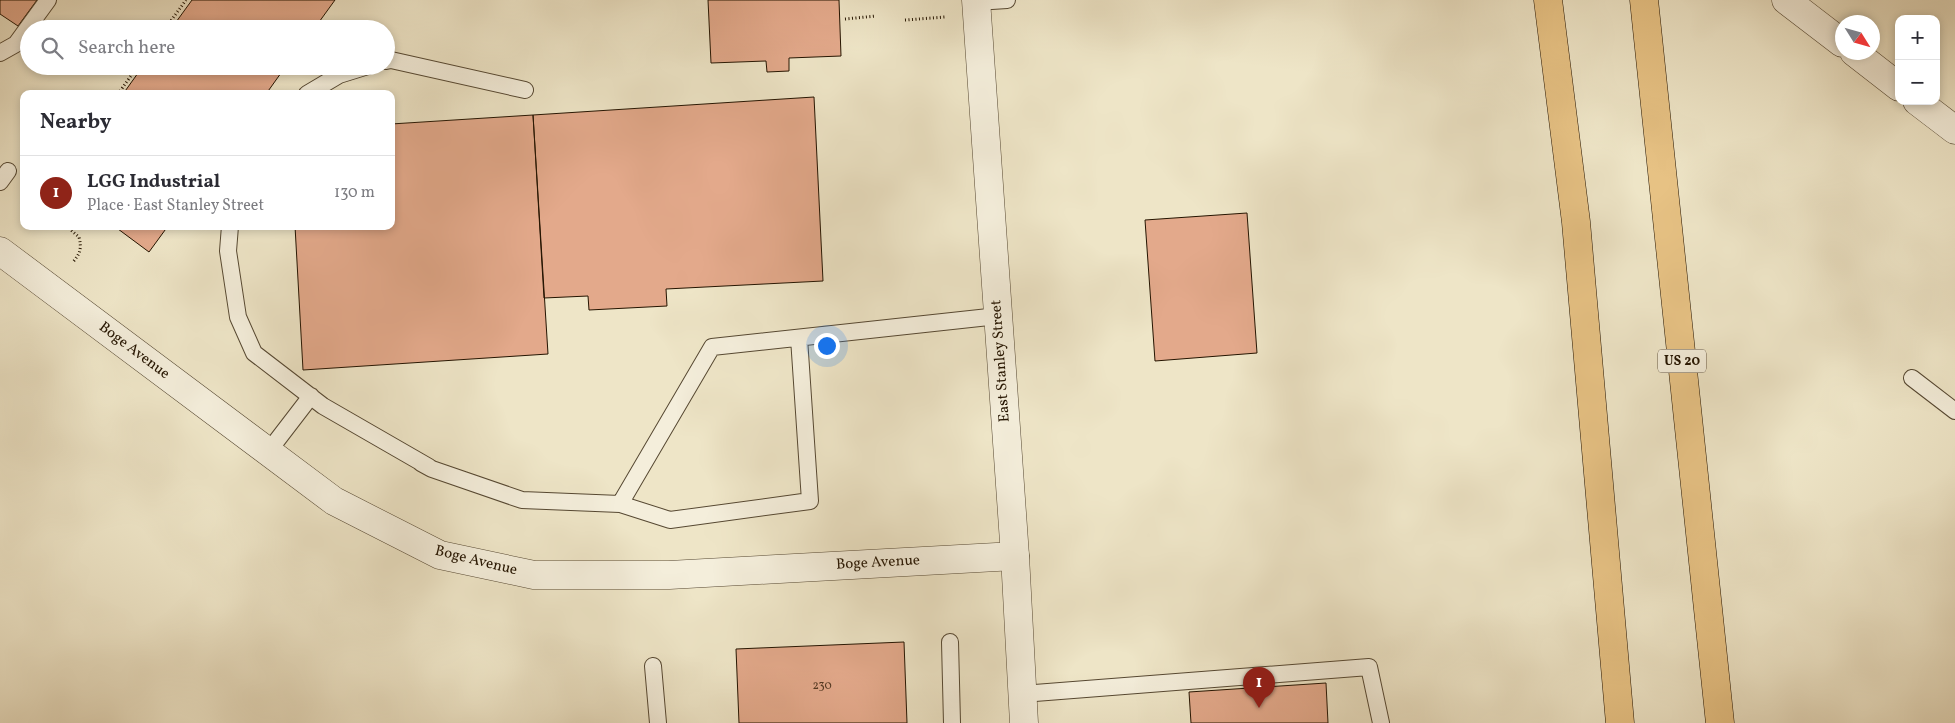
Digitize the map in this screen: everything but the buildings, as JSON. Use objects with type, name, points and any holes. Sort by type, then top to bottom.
[{"type":"highway","points":[[1548,0],[1576,222],[1620,723]]},
{"type":"highway","name":"US 20","points":[[1644,0],[1720,723]]},
{"type":"street","points":[[1786,0],[1835,38]]},
{"type":"street","name":"East Stanley Street","points":[[976,1],[1015,556],[1024,723]]},
{"type":"street","points":[[1864,60],[1895,84]]},
{"type":"street","points":[[1922,105],[1955,130]]},
{"type":"street","name":"Boge Avenue","points":[[0,251],[334,501],[440,555],[534,575],[669,575],[1015,556]]},
{"type":"lane","points":[[33,20],[48,0]]},
{"type":"lane","points":[[976,1],[1007,0]]},
{"type":"lane","points":[[0,52],[16,44],[20,38]]},
{"type":"lane","points":[[395,61],[525,90]]},
{"type":"lane","points":[[314,90],[339,75]]},
{"type":"lane","points":[[230,230],[228,251],[238,317],[254,353],[323,406],[426,466],[522,500],[620,504],[670,520],[810,501],[799,338]]},
{"type":"lane","points":[[620,504],[712,347],[998,316]]},
{"type":"lane","points":[[1912,378],[1955,411]]},
{"type":"lane","points":[[268,452],[311,396]]},
{"type":"lane","points":[[950,642],[952,723]]},
{"type":"lane","points":[[653,666],[658,723]]},
{"type":"lane","points":[[1022,694],[1369,668],[1381,723]]},
{"type":"path","points":[[172,20],[186,0]]},
{"type":"path","points":[[845,19],[876,16]]},
{"type":"path","points":[[905,20],[945,16]]},
{"type":"path","points":[[121,90],[132,75]]},
{"type":"path","points":[[72,230],[80,236],[82,247],[79,256],[72,263]]},
{"type":"place","name":"LGG Industrial","points":[[1259,708]]}]
